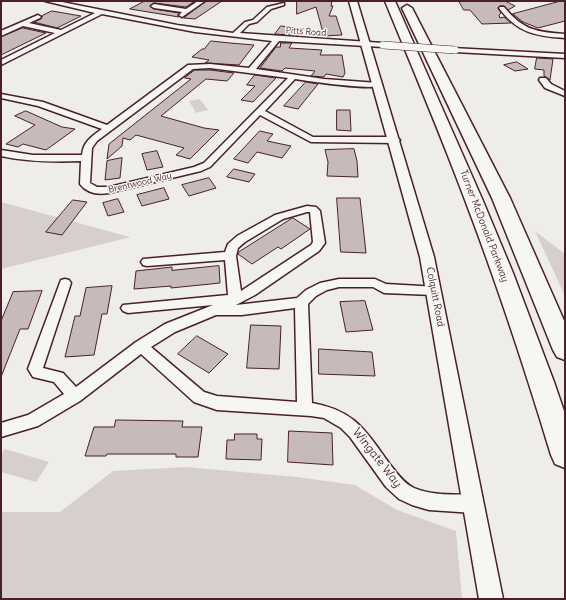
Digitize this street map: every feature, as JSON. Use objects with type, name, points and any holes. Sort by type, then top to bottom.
[{"type":"highway","name":"Turner McDonald Parkway","points":[[390,1],[459,163],[491,243],[565,455]]},
{"type":"highway","points":[[404,1],[501,198],[565,350]]},
{"type":"street","name":"Pitts Road","points":[[48,1],[149,22],[247,36],[383,46],[565,56]]},
{"type":"street","points":[[163,1],[152,7],[171,8],[186,11]]},
{"type":"street","points":[[178,18],[202,1]]},
{"type":"street","name":"Colquitt Road","points":[[353,1],[427,257],[491,599]]},
{"type":"street","points":[[247,36],[256,25],[256,21],[269,8],[282,4]]},
{"type":"street","points":[[149,22],[171,8]]},
{"type":"street","points":[[502,8],[515,22],[523,27],[517,31],[526,35],[538,33],[565,36]]},
{"type":"street","points":[[1,63],[101,12]]},
{"type":"street","points":[[1,34],[38,17]]},
{"type":"street","points":[[235,34],[247,23],[256,21]]},
{"type":"street","points":[[22,24],[61,32]]},
{"type":"street","points":[[264,53],[261,45],[265,37]]},
{"type":"street","points":[[251,70],[278,38]]},
{"type":"street","name":"Brentwood Way","points":[[293,77],[207,165],[197,169],[109,190],[96,191],[89,188],[85,184],[87,148],[94,139],[191,66],[200,65],[251,70],[335,83],[378,85]]},
{"type":"street","points":[[543,80],[548,86],[565,94]]},
{"type":"street","points":[[1,96],[40,104],[108,128]]},
{"type":"street","points":[[259,111],[311,139],[394,140]]},
{"type":"street","points":[[1,153],[18,158],[30,159],[86,158]]},
{"type":"street","points":[[1,430],[32,421],[75,396],[141,346],[170,328],[215,310],[250,292],[315,248],[319,243],[315,211],[307,208],[279,217],[241,239],[232,247],[230,256],[235,299]]},
{"type":"street","points":[[147,262],[230,256]]},
{"type":"street","points":[[65,283],[35,369],[38,373],[58,377],[75,396]]},
{"type":"street","points":[[215,310],[242,310],[301,302],[311,293],[324,286],[339,283],[375,283],[384,288],[433,285]]},
{"type":"street","points":[[128,308],[235,299]]},
{"type":"street","points":[[301,302],[305,408]]},
{"type":"street","name":"Wingate Way","points":[[141,346],[199,397],[217,403],[295,409],[305,408],[330,413],[350,424],[362,437],[394,484],[406,494],[423,500],[474,504]]},
{"type":"shaded area","points":[[200,99],[208,110],[196,113],[189,101]]},
{"type":"shaded area","points":[[1,202],[130,237],[131,237],[1,269]]},
{"type":"shaded area","points":[[535,231],[565,254],[565,296]]},
{"type":"shaded area","points":[[5,449],[49,462],[36,482],[1,472],[1,454]]},
{"type":"shaded area","points":[[186,467],[297,477],[355,485],[397,510],[456,531],[462,599],[1,599],[1,512],[60,512],[113,471]]},
{"type":"building","points":[[145,1],[195,1],[186,7],[154,3],[150,6],[154,9],[179,13],[179,17],[130,9]]},
{"type":"building","points":[[206,1],[222,1],[195,19],[184,18]]},
{"type":"building","points":[[297,1],[332,1],[331,6],[333,6],[329,16],[336,16],[342,35],[324,36],[316,7],[297,14]]},
{"type":"building","points":[[459,1],[505,1],[515,6],[508,10],[504,6],[500,6],[498,8],[501,13],[499,15],[500,18],[504,17],[511,23],[482,24],[470,10],[464,10]]},
{"type":"building","points":[[565,1],[565,21],[538,28],[523,22],[513,14]]},
{"type":"building","points":[[52,11],[81,16],[57,28],[34,22]]},
{"type":"building","points":[[281,26],[304,29],[298,36],[275,34]]},
{"type":"building","points":[[23,28],[46,33],[1,55],[1,37]]},
{"type":"building","points":[[211,41],[254,45],[239,65],[205,63],[209,60],[192,57],[204,49]]},
{"type":"building","points":[[281,43],[292,43],[289,48],[322,50],[320,55],[342,55],[345,73],[343,77],[326,74],[324,77],[311,76],[315,71],[285,68],[282,71],[260,68],[276,47],[280,47]]},
{"type":"building","points":[[537,58],[553,59],[550,80],[544,76],[544,70],[535,69]]},
{"type":"building","points":[[517,62],[528,69],[515,71],[504,65]]},
{"type":"building","points":[[195,70],[234,73],[227,81],[206,79],[161,116],[204,128],[219,130],[190,159],[176,155],[184,148],[136,135],[130,140],[123,138],[122,146],[107,159],[109,144],[191,79],[185,78]]},
{"type":"building","points":[[255,75],[276,78],[253,102],[241,100],[255,86],[247,85]]},
{"type":"building","points":[[306,82],[318,84],[298,109],[284,106]]},
{"type":"building","points":[[337,110],[350,110],[351,131],[337,130]]},
{"type":"building","points":[[26,111],[62,127],[75,129],[46,150],[23,144],[18,147],[6,144],[35,125],[15,116]]},
{"type":"building","points":[[260,131],[273,134],[267,141],[291,146],[282,158],[257,152],[248,163],[234,159]]},
{"type":"building","points":[[354,149],[357,161],[358,177],[327,176],[328,162],[325,150]]},
{"type":"building","points":[[157,151],[163,167],[147,170],[142,154]]},
{"type":"building","points":[[122,158],[120,178],[105,180],[107,161]]},
{"type":"building","points":[[234,169],[255,174],[249,182],[227,177]]},
{"type":"building","points":[[209,178],[216,188],[189,196],[182,185]]},
{"type":"building","points":[[164,188],[169,199],[142,206],[137,195]]},
{"type":"building","points":[[337,198],[360,198],[366,253],[341,252]]},
{"type":"building","points":[[118,199],[124,212],[108,216],[103,203]]},
{"type":"building","points":[[73,200],[87,202],[62,235],[46,232]]},
{"type":"building","points":[[293,218],[310,229],[281,249],[278,247],[252,264],[238,254],[239,252]]},
{"type":"building","points":[[219,266],[220,283],[171,288],[171,286],[134,289],[136,271],[172,267],[172,270]]},
{"type":"building","points":[[112,286],[107,314],[102,314],[94,355],[65,357],[75,316],[80,316],[86,288]]},
{"type":"building","points":[[42,291],[28,329],[20,329],[1,377],[1,321],[13,292]]},
{"type":"building","points":[[365,301],[373,330],[346,332],[340,302]]},
{"type":"building","points":[[251,325],[281,326],[279,369],[247,368]]},
{"type":"building","points":[[197,336],[228,354],[209,373],[178,354]]},
{"type":"building","points":[[319,349],[372,352],[375,376],[319,374]]},
{"type":"building","points":[[116,420],[183,421],[182,427],[202,427],[198,457],[176,457],[176,454],[107,454],[106,456],[85,456],[94,427],[114,427]]},
{"type":"building","points":[[289,431],[332,433],[333,465],[288,462]]},
{"type":"building","points":[[235,434],[257,434],[257,439],[262,439],[261,460],[226,459],[227,440],[234,440]]}]
